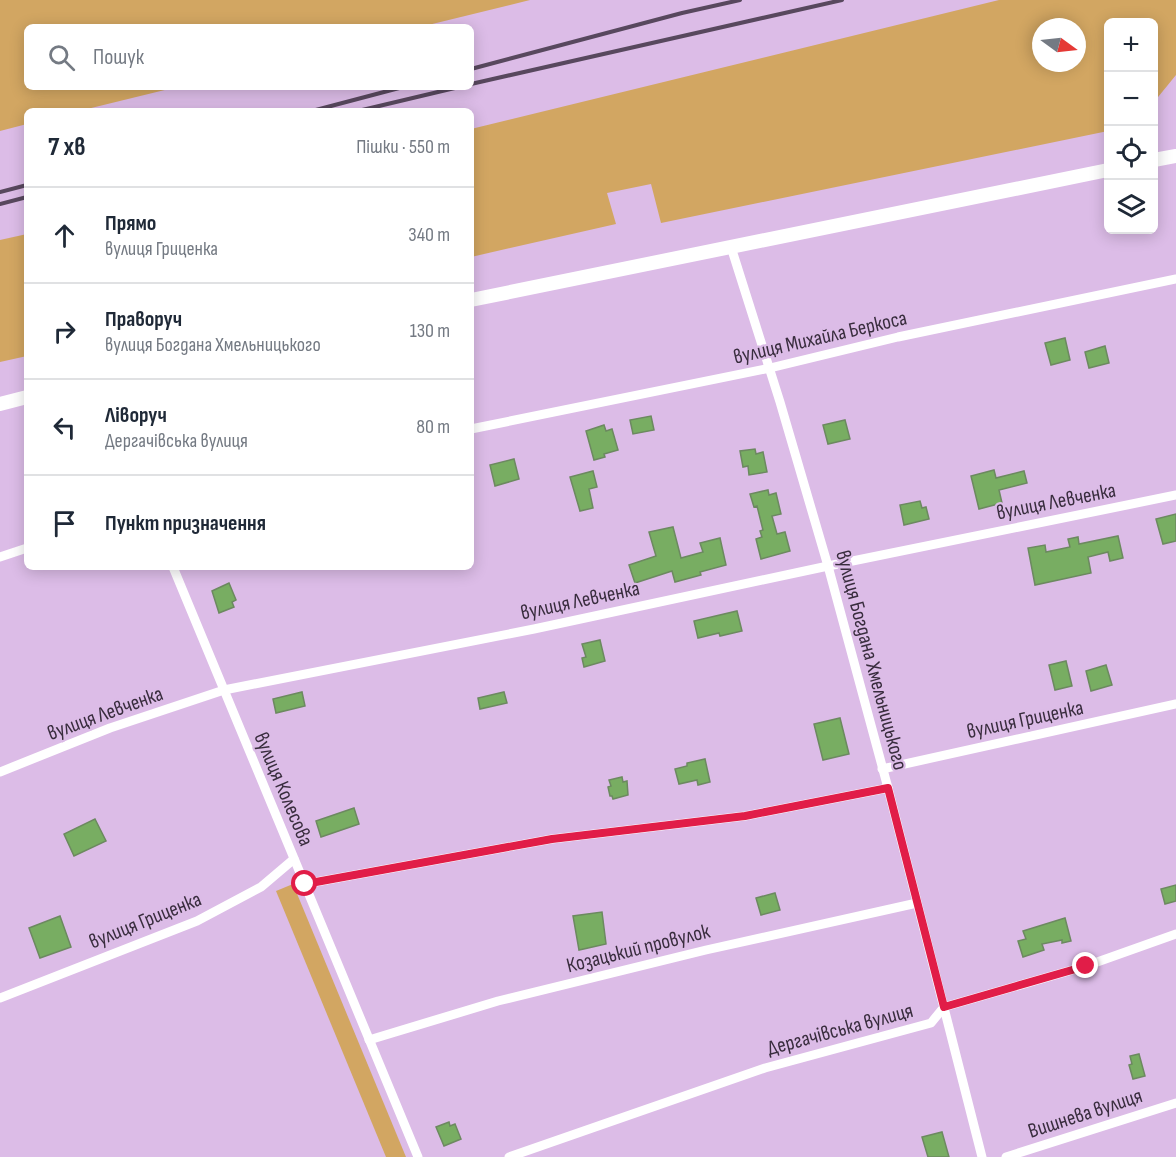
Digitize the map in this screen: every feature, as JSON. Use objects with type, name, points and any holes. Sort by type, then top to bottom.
[{"type":"main road","points":[[1158,159],[1176,156]]},
{"type":"main road","points":[[474,299],[1104,171]]},
{"type":"main road","points":[[0,404],[24,398]]},
{"type":"street","name":"вулиця Богдана Хмельницького","points":[[731,247],[770,368],[828,566],[888,788],[982,1157]]},
{"type":"street","name":"вулиця Михайла Беркоса","points":[[474,428],[770,368],[898,337],[1176,279]]},
{"type":"street","name":"вулиця Левченка","points":[[0,772],[110,728],[224,690],[534,629],[1176,495]]},
{"type":"street","points":[[0,557],[24,549]]},
{"type":"street","name":"вулиця Колесова","points":[[174,570],[418,1157]]},
{"type":"street","name":"вулиця Гриценка","points":[[882,769],[1176,704]]},
{"type":"street","points":[[305,884],[552,839],[745,816],[888,788]]},
{"type":"street","name":"вулиця Гриценка","points":[[0,998],[197,921],[261,886],[294,859]]},
{"type":"street","name":"Козацький провулок","points":[[369,1040],[498,1001],[706,950],[917,903]]},
{"type":"street","name":"Дергачівська вулиця","points":[[509,1157],[765,1068],[931,1023],[944,1007],[1086,966],[1176,934]]},
{"type":"street","name":"Вишнева вулиця","points":[[1006,1157],[1176,1103]]},
{"type":"shaded area","points":[[0,0],[530,0],[432,24],[24,24],[24,90],[165,90],[91,108],[24,108],[24,125],[0,131]]},
{"type":"shaded area","points":[[999,0],[1176,0],[1176,75],[1158,97],[1158,18],[1104,18],[1104,132],[661,223],[651,184],[607,193],[616,224],[474,256],[474,128]]},
{"type":"shaded area","points":[[24,235],[24,357],[0,362],[0,240]]},
{"type":"shaded area","points":[[293,884],[406,1157],[386,1157],[276,891]]},
{"type":"building","points":[[1065,338],[1070,360],[1051,365],[1045,343]]},
{"type":"building","points":[[1105,346],[1109,363],[1089,368],[1085,352]]},
{"type":"building","points":[[651,416],[654,430],[633,434],[630,420]]},
{"type":"building","points":[[845,420],[850,439],[828,444],[823,425]]},
{"type":"building","points":[[604,425],[606,431],[612,429],[618,450],[594,460],[586,431]]},
{"type":"building","points":[[755,449],[756,454],[763,452],[767,472],[749,475],[748,466],[743,467],[740,451]]},
{"type":"building","points":[[514,459],[519,479],[495,486],[490,465]]},
{"type":"building","points":[[994,470],[996,478],[1024,471],[1027,483],[999,490],[1002,503],[979,509],[971,476]]},
{"type":"building","points":[[593,471],[597,487],[589,489],[593,508],[580,511],[570,477]]},
{"type":"building","points":[[768,490],[769,495],[776,493],[781,514],[772,516],[777,534],[785,532],[790,551],[761,559],[756,539],[762,537],[760,531],[763,530],[757,506],[754,507],[750,494]]},
{"type":"building","points":[[920,501],[922,508],[926,507],[929,519],[904,525],[900,505]]},
{"type":"building","points":[[1176,514],[1176,541],[1163,544],[1156,519]]},
{"type":"building","points":[[673,527],[681,558],[703,552],[700,543],[720,538],[726,565],[675,582],[672,571],[635,583],[629,565],[656,556],[649,532]]},
{"type":"building","points":[[1118,536],[1123,558],[1110,561],[1108,552],[1088,557],[1091,573],[1035,585],[1028,548],[1045,545],[1046,552],[1070,547],[1068,539],[1078,537],[1079,544]]},
{"type":"building","points":[[229,583],[236,600],[232,602],[234,607],[219,613],[212,591]]},
{"type":"building","points":[[737,611],[742,631],[698,638],[694,621]]},
{"type":"building","points":[[600,640],[605,661],[584,667],[582,658],[586,657],[582,644]]},
{"type":"building","points":[[1066,661],[1072,686],[1055,690],[1049,665]]},
{"type":"building","points":[[1106,665],[1112,685],[1091,691],[1086,671]]},
{"type":"building","points":[[302,692],[305,706],[276,713],[273,699]]},
{"type":"building","points":[[504,692],[507,703],[480,709],[478,698]]},
{"type":"building","points":[[840,718],[849,754],[823,760],[814,724]]},
{"type":"building","points":[[705,759],[710,782],[698,785],[697,780],[679,784],[675,769],[687,766],[687,763]]},
{"type":"building","points":[[622,777],[623,782],[627,781],[628,795],[613,799],[608,787],[611,786],[609,780]]},
{"type":"building","points":[[354,808],[359,824],[321,837],[316,821]]},
{"type":"building","points":[[95,819],[106,841],[74,856],[64,834]]},
{"type":"building","points":[[1176,885],[1176,901],[1165,904],[1161,889]]},
{"type":"building","points":[[775,893],[780,910],[761,915],[756,898]]},
{"type":"building","points":[[602,912],[606,944],[579,950],[573,916]]},
{"type":"building","points":[[60,916],[71,947],[40,958],[29,928]]},
{"type":"building","points":[[1065,918],[1071,941],[1062,943],[1062,940],[1042,944],[1044,950],[1023,957],[1018,941],[1026,939],[1023,931]]},
{"type":"building","points":[[1139,1054],[1145,1076],[1133,1079],[1129,1065],[1132,1064],[1130,1056]]},
{"type":"building","points":[[449,1122],[450,1126],[455,1124],[461,1139],[444,1146],[436,1127]]},
{"type":"building","points":[[942,1132],[949,1157],[928,1157],[922,1137]]},
{"type":"railway","points":[[474,68],[682,13],[740,0]]},
{"type":"railway","points":[[474,83],[842,0]]},
{"type":"railway","points":[[323,108],[392,90]]},
{"type":"railway","points":[[371,108],[446,90]]},
{"type":"railway","points":[[0,192],[24,186]]},
{"type":"railway","points":[[0,204],[24,198]]},
{"type":"route","points":[[305,884],[552,839],[745,816],[888,788],[944,1007],[1086,966]]}]
